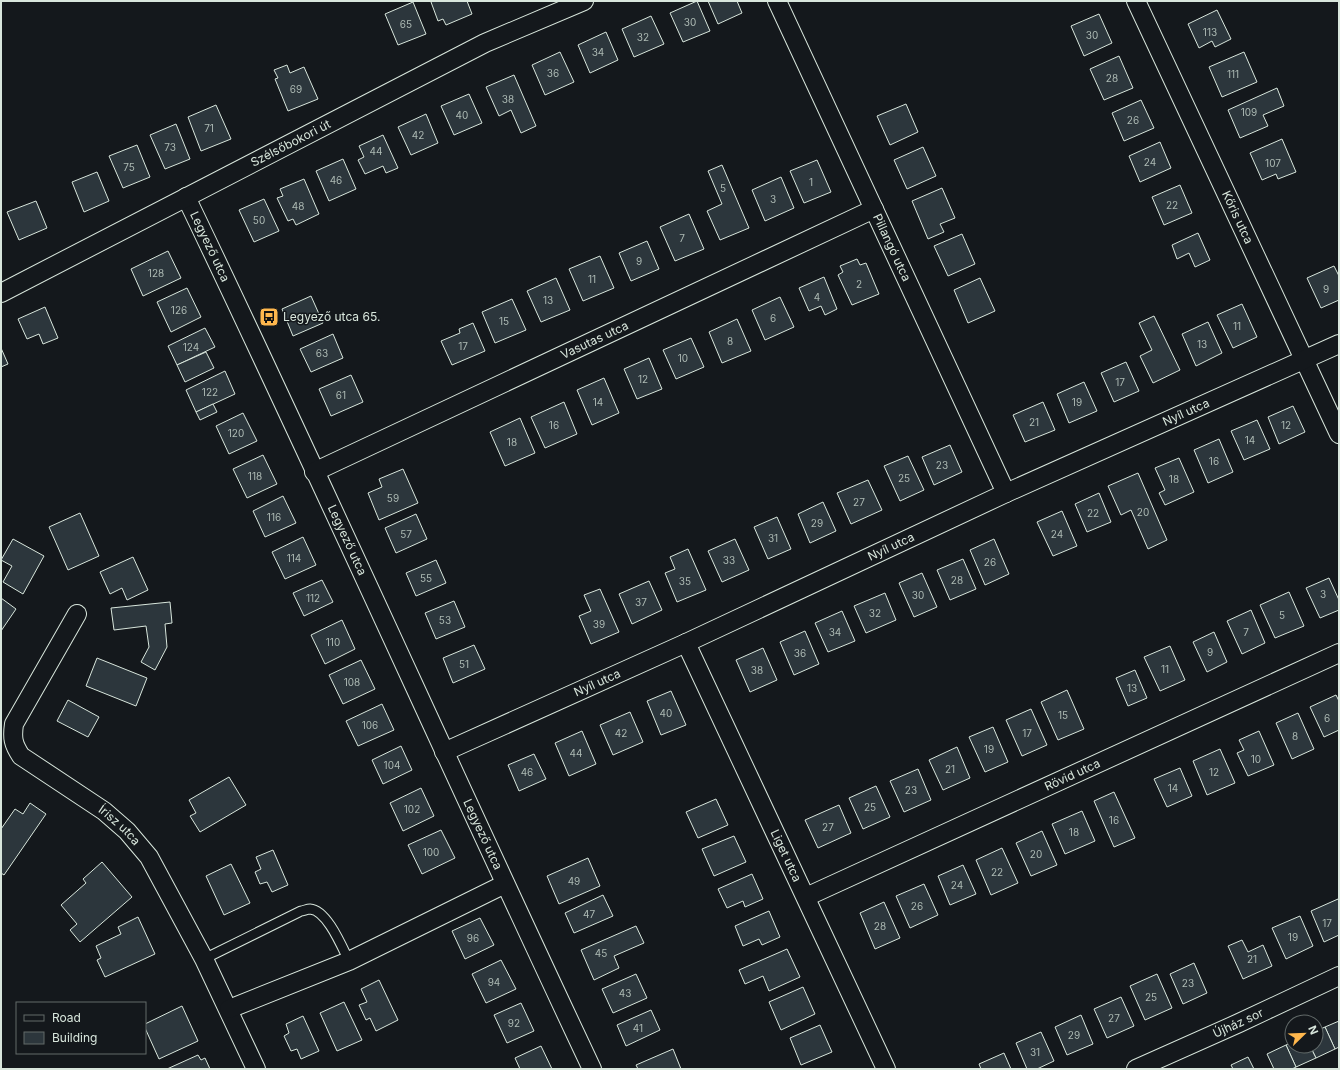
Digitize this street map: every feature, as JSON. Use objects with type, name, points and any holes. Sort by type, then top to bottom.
[{"type":"street","name":"Szélsőbokori út","points":[[1,293],[485,43],[584,1]]},
{"type":"street","name":"Pillangó utca","points":[[777,1],[1006,493]]},
{"type":"street","name":"Kőris utca","points":[[1136,1],[1339,434]]},
{"type":"street","name":"Legyező utca","points":[[186,197],[592,1069]]},
{"type":"street","name":"Vasutas utca","points":[[314,472],[874,209]]},
{"type":"street","name":"Nyíl utca","points":[[444,752],[686,643],[1006,493],[1339,344]]},
{"type":"street","name":"Írisz utca","points":[[77,614],[14,724],[12,734],[14,745],[21,756],[104,811],[128,831],[149,858],[204,959],[256,1069]]},
{"type":"street","name":"Liget utca","points":[[686,643],[886,1069]]},
{"type":"street","name":"Rövid utca","points":[[806,897],[1339,653]]},
{"type":"street","name":"Legyező utca","points":[[228,1009],[349,961],[505,884]]},
{"type":"street","name":"Újház sor","points":[[1136,1069],[1240,1023],[1339,976]]},
{"type":"lane","points":[[204,959],[300,912],[310,909],[320,913],[330,926],[349,961]]},
{"type":"building","points":[[467,1],[472,14],[446,25],[443,19],[438,21],[431,2]]},
{"type":"building","points":[[697,1],[710,31],[683,42],[670,13]]},
{"type":"building","points":[[708,1],[737,1],[742,13],[718,24]]},
{"type":"building","points":[[413,2],[426,34],[398,45],[385,14]]},
{"type":"building","points":[[1217,10],[1231,39],[1215,47],[1212,41],[1199,48],[1188,24]]},
{"type":"building","points":[[1099,14],[1112,43],[1084,56],[1071,26]]},
{"type":"building","points":[[651,16],[664,44],[634,57],[622,29]]},
{"type":"building","points":[[606,32],[618,60],[590,73],[578,45]]},
{"type":"building","points":[[560,52],[574,82],[545,95],[532,65]]},
{"type":"building","points":[[1244,52],[1257,82],[1222,97],[1209,67]]},
{"type":"building","points":[[1119,56],[1133,88],[1104,100],[1090,69]]},
{"type":"building","points":[[287,65],[290,73],[304,67],[318,99],[288,111],[275,79],[278,78],[274,70]]},
{"type":"building","points":[[514,75],[536,126],[521,133],[511,110],[499,116],[486,87]]},
{"type":"building","points":[[1277,88],[1284,106],[1263,115],[1268,126],[1240,138],[1228,110]]},
{"type":"building","points":[[469,94],[482,123],[454,135],[441,106]]},
{"type":"building","points":[[1141,100],[1154,128],[1124,141],[1112,113]]},
{"type":"building","points":[[906,104],[918,132],[890,145],[877,116]]},
{"type":"building","points":[[216,105],[231,139],[201,151],[188,117]]},
{"type":"building","points":[[426,114],[438,143],[411,155],[398,127]]},
{"type":"building","points":[[176,124],[190,159],[165,169],[150,135]]},
{"type":"building","points":[[383,135],[398,168],[386,173],[383,166],[365,174],[358,160],[364,157],[359,146]]},
{"type":"building","points":[[1282,139],[1296,172],[1278,179],[1276,174],[1262,180],[1250,153]]},
{"type":"building","points":[[1160,142],[1171,168],[1140,182],[1129,156]]},
{"type":"building","points":[[137,145],[150,177],[123,188],[109,156]]},
{"type":"building","points":[[923,147],[936,176],[907,189],[894,160]]},
{"type":"building","points":[[343,159],[356,189],[329,201],[316,171]]},
{"type":"building","points":[[817,160],[831,192],[804,203],[790,171]]},
{"type":"building","points":[[722,165],[749,228],[720,240],[707,211],[722,204],[708,171]]},
{"type":"building","points":[[97,172],[109,201],[84,212],[72,182]]},
{"type":"building","points":[[781,177],[794,208],[765,221],[752,190]]},
{"type":"building","points":[[304,179],[319,214],[296,225],[293,219],[288,221],[277,198],[283,196],[280,189]]},
{"type":"building","points":[[1180,185],[1192,213],[1164,225],[1152,197]]},
{"type":"building","points":[[942,188],[955,218],[940,224],[944,232],[928,239],[912,201]]},
{"type":"building","points":[[264,199],[279,231],[254,242],[239,210]]},
{"type":"building","points":[[36,201],[47,228],[19,240],[7,212]]},
{"type":"building","points":[[689,214],[704,249],[675,261],[660,227]]},
{"type":"building","points":[[1198,233],[1210,260],[1195,267],[1189,253],[1177,259],[1172,245]]},
{"type":"building","points":[[962,234],[975,264],[948,276],[934,246]]},
{"type":"building","points":[[647,241],[659,269],[631,281],[619,253]]},
{"type":"building","points":[[168,251],[181,278],[143,296],[131,269]]},
{"type":"building","points":[[600,256],[614,288],[583,301],[569,269]]},
{"type":"building","points":[[857,259],[860,265],[866,263],[879,294],[852,305],[838,275],[843,272],[840,266]]},
{"type":"building","points":[[1334,266],[1339,276],[1339,300],[1321,308],[1307,278]]},
{"type":"building","points":[[824,277],[837,309],[825,315],[821,306],[809,311],[799,288]]},
{"type":"building","points":[[556,278],[570,310],[541,322],[527,291]]},
{"type":"building","points":[[980,278],[995,311],[968,323],[954,290]]},
{"type":"building","points":[[187,288],[201,317],[171,332],[157,302]]},
{"type":"building","points":[[311,296],[323,323],[293,336],[282,309]]},
{"type":"building","points":[[780,297],[794,327],[765,340],[752,310]]},
{"type":"building","points":[[512,299],[526,330],[495,343],[482,312]]},
{"type":"building","points":[[1242,304],[1257,337],[1233,348],[1217,315]]},
{"type":"building","points":[[45,307],[58,338],[43,344],[39,334],[27,339],[18,319]]},
{"type":"building","points":[[1154,316],[1180,370],[1153,383],[1140,356],[1152,350],[1139,323]]},
{"type":"building","points":[[737,319],[751,351],[722,363],[709,332]]},
{"type":"building","points":[[1208,322],[1222,353],[1196,366],[1182,334]]},
{"type":"building","points":[[473,323],[485,351],[452,365],[441,341],[460,333],[459,329]]},
{"type":"building","points":[[205,328],[215,347],[177,365],[168,346]]},
{"type":"building","points":[[333,334],[343,358],[311,372],[300,349]]},
{"type":"building","points":[[691,338],[704,367],[676,379],[663,350]]},
{"type":"building","points":[[1,348],[8,364],[1,367]]},
{"type":"building","points":[[206,352],[214,368],[185,382],[177,365]]},
{"type":"building","points":[[649,358],[662,389],[637,399],[624,369]]},
{"type":"building","points":[[1126,362],[1139,391],[1114,402],[1101,373]]},
{"type":"building","points":[[225,371],[235,394],[196,412],[186,390]]},
{"type":"building","points":[[351,375],[363,402],[331,416],[319,389]]},
{"type":"building","points":[[604,378],[619,413],[592,425],[577,390]]},
{"type":"building","points":[[1084,382],[1097,411],[1069,423],[1057,394]]},
{"type":"building","points":[[564,402],[577,434],[545,448],[531,417]]},
{"type":"building","points":[[1043,402],[1055,430],[1025,442],[1013,415]]},
{"type":"building","points":[[213,404],[217,412],[200,420],[196,412]]},
{"type":"building","points":[[1293,406],[1305,432],[1279,444],[1268,417]]},
{"type":"building","points":[[243,413],[257,441],[229,454],[216,426]]},
{"type":"building","points":[[520,418],[535,453],[505,466],[490,432]]},
{"type":"building","points":[[1257,420],[1270,449],[1244,460],[1231,431]]},
{"type":"building","points":[[1219,439],[1233,472],[1208,483],[1194,450]]},
{"type":"building","points":[[950,445],[962,472],[934,485],[922,457]]},
{"type":"building","points":[[263,455],[277,484],[247,498],[233,469]]},
{"type":"building","points":[[908,456],[924,490],[900,501],[884,466]]},
{"type":"building","points":[[1179,458],[1194,492],[1165,505],[1159,493],[1165,490],[1155,468]]},
{"type":"building","points":[[403,469],[418,503],[379,520],[368,493],[382,487],[379,479]]},
{"type":"building","points":[[1138,473],[1167,540],[1148,549],[1131,510],[1121,515],[1108,486]]},
{"type":"building","points":[[868,480],[882,510],[851,524],[837,493]]},
{"type":"building","points":[[1099,493],[1111,522],[1087,532],[1075,504]]},
{"type":"building","points":[[283,496],[296,523],[265,537],[253,511]]},
{"type":"building","points":[[823,502],[836,531],[810,543],[798,514]]},
{"type":"building","points":[[1062,511],[1077,546],[1053,556],[1037,522]]},
{"type":"building","points":[[80,513],[99,556],[68,570],[49,527]]},
{"type":"building","points":[[416,514],[427,539],[396,553],[385,528]]},
{"type":"building","points":[[777,517],[791,549],[768,559],[754,527]]},
{"type":"building","points":[[303,537],[316,565],[285,579],[272,552]]},
{"type":"building","points":[[13,539],[44,556],[23,594],[3,582],[12,566],[1,560]]},
{"type":"building","points":[[735,539],[749,570],[722,582],[708,551]]},
{"type":"building","points":[[994,539],[1009,574],[985,585],[970,550]]},
{"type":"building","points":[[688,549],[706,590],[677,602],[665,573],[675,569],[670,557]]},
{"type":"building","points":[[133,557],[148,590],[127,600],[122,588],[110,594],[100,572]]},
{"type":"building","points":[[963,559],[976,589],[950,600],[937,570]]},
{"type":"building","points":[[436,560],[446,583],[416,596],[406,573]]},
{"type":"building","points":[[922,573],[937,607],[914,617],[899,583]]},
{"type":"building","points":[[1329,578],[1339,600],[1339,610],[1320,618],[1306,588]]},
{"type":"building","points":[[322,580],[333,602],[304,616],[293,593]]},
{"type":"building","points":[[649,581],[662,610],[632,624],[619,594]]},
{"type":"building","points":[[600,589],[619,632],[591,644],[579,616],[591,611],[584,595]]},
{"type":"building","points":[[1289,592],[1304,626],[1275,638],[1260,605]]},
{"type":"building","points":[[885,593],[896,620],[866,633],[854,606]]},
{"type":"building","points":[[1,598],[16,609],[1,631]]},
{"type":"building","points":[[454,601],[465,627],[436,639],[425,613]]},
{"type":"building","points":[[170,602],[172,623],[165,624],[167,647],[155,670],[141,662],[149,647],[146,626],[114,630],[111,608]]},
{"type":"building","points":[[1251,610],[1265,643],[1242,654],[1227,621]]},
{"type":"building","points":[[842,611],[855,641],[828,652],[815,623]]},
{"type":"building","points":[[342,620],[355,649],[325,664],[311,635]]},
{"type":"building","points":[[805,631],[819,664],[794,675],[780,642]]},
{"type":"building","points":[[1214,632],[1227,662],[1207,672],[1193,642]]},
{"type":"building","points":[[474,645],[485,669],[453,683],[443,658]]},
{"type":"building","points":[[1170,646],[1185,680],[1160,691],[1144,657]]},
{"type":"building","points":[[763,648],[777,680],[750,692],[736,660]]},
{"type":"building","points":[[97,658],[147,678],[136,706],[86,686]]},
{"type":"building","points":[[361,660],[375,689],[343,704],[329,675]]},
{"type":"building","points":[[1135,670],[1147,698],[1128,706],[1116,678]]},
{"type":"building","points":[[1067,690],[1084,729],[1058,740],[1041,702]]},
{"type":"building","points":[[671,691],[686,725],[661,735],[647,701]]},
{"type":"building","points":[[1336,695],[1339,701],[1339,730],[1324,737],[1310,707]]},
{"type":"building","points":[[68,700],[99,717],[88,737],[57,721]]},
{"type":"building","points":[[382,704],[394,730],[358,746],[346,721]]},
{"type":"building","points":[[1031,709],[1047,745],[1022,756],[1006,720]]},
{"type":"building","points":[[630,712],[643,742],[613,755],[600,725]]},
{"type":"building","points":[[1298,713],[1314,749],[1292,759],[1276,723]]},
{"type":"building","points":[[993,727],[1008,762],[985,772],[969,737]]},
{"type":"building","points":[[582,731],[596,764],[569,776],[555,743]]},
{"type":"building","points":[[1259,731],[1274,765],[1248,776],[1237,753],[1244,750],[1239,740]]},
{"type":"building","points":[[401,746],[412,770],[383,784],[372,760]]},
{"type":"building","points":[[957,747],[970,778],[943,790],[929,760]]},
{"type":"building","points":[[1220,749],[1235,783],[1207,795],[1193,761]]},
{"type":"building","points":[[534,754],[546,779],[519,791],[508,765]]},
{"type":"building","points":[[1180,768],[1192,796],[1167,807],[1154,779]]},
{"type":"building","points":[[918,769],[931,800],[904,812],[890,781]]},
{"type":"building","points":[[229,777],[246,805],[200,832],[190,816],[196,813],[189,800]]},
{"type":"building","points":[[876,786],[890,817],[863,829],[849,798]]},
{"type":"building","points":[[421,788],[434,816],[403,831],[390,803]]},
{"type":"building","points":[[1114,792],[1135,838],[1114,847],[1094,801]]},
{"type":"building","points":[[716,799],[728,825],[698,838],[686,812]]},
{"type":"building","points":[[30,803],[46,814],[4,875],[1,873],[1,829],[15,809],[23,814]]},
{"type":"building","points":[[839,805],[851,833],[818,848],[805,820]]},
{"type":"building","points":[[1082,811],[1095,841],[1065,854],[1052,824]]},
{"type":"building","points":[[441,830],[455,858],[422,874],[408,845]]},
{"type":"building","points":[[1042,831],[1057,865],[1031,876],[1016,843]]},
{"type":"building","points":[[734,836],[746,862],[714,876],[702,849]]},
{"type":"building","points":[[1002,848],[1018,883],[991,895],[976,860]]},
{"type":"building","points":[[273,850],[288,885],[272,892],[267,882],[260,884],[255,872],[261,869],[256,857]]},
{"type":"building","points":[[588,858],[600,886],[559,904],[547,876]]},
{"type":"building","points":[[102,862],[132,897],[80,942],[70,930],[77,924],[61,905],[86,883],[83,879]]},
{"type":"building","points":[[231,864],[250,903],[224,915],[206,876]]},
{"type":"building","points":[[963,865],[976,894],[950,905],[938,876]]},
{"type":"building","points":[[752,874],[763,899],[745,907],[743,901],[727,908],[718,889]]},
{"type":"building","points":[[924,884],[938,915],[910,928],[896,896]]},
{"type":"building","points":[[603,895],[613,916],[574,933],[565,913]]},
{"type":"building","points":[[1338,899],[1339,935],[1324,942],[1311,911]]},
{"type":"building","points":[[884,902],[900,938],[875,949],[860,913]]},
{"type":"building","points":[[769,911],[780,937],[762,945],[759,939],[743,946],[735,926]]},
{"type":"building","points":[[1300,916],[1313,946],[1286,959],[1272,928]]},
{"type":"building","points":[[138,917],[155,954],[105,977],[97,960],[101,958],[96,946],[121,934],[118,927]]},
{"type":"building","points":[[480,918],[494,945],[465,959],[452,931]]},
{"type":"building","points":[[636,926],[644,943],[614,956],[619,968],[594,980],[581,950]]},
{"type":"building","points":[[1242,940],[1248,952],[1263,945],[1272,966],[1243,979],[1228,946]]},
{"type":"building","points":[[787,949],[800,977],[769,991],[763,976],[745,984],[739,970]]},
{"type":"building","points":[[501,960],[516,989],[486,1003],[472,974]]},
{"type":"building","points":[[1194,963],[1207,993],[1183,1004],[1170,974]]},
{"type":"building","points":[[636,974],[647,998],[613,1013],[602,989]]},
{"type":"building","points":[[1157,974],[1172,1008],[1145,1020],[1130,986]]},
{"type":"building","points":[[379,980],[398,1020],[376,1031],[370,1018],[366,1020],[359,1005],[367,1002],[361,989]]},
{"type":"building","points":[[803,987],[815,1014],[781,1030],[769,1002]]},
{"type":"building","points":[[1121,997],[1134,1026],[1107,1038],[1094,1009]]},
{"type":"building","points":[[344,1002],[362,1040],[337,1051],[320,1013]]},
{"type":"building","points":[[521,1003],[534,1031],[507,1043],[494,1015]]},
{"type":"building","points":[[182,1006],[198,1041],[159,1059],[146,1030],[146,1024]]},
{"type":"building","points":[[651,1010],[660,1030],[626,1046],[617,1025]]},
{"type":"building","points":[[1081,1015],[1093,1044],[1067,1055],[1055,1027]]},
{"type":"building","points":[[303,1016],[319,1051],[301,1059],[297,1049],[291,1051],[284,1036],[289,1033],[286,1024]]},
{"type":"building","points":[[1339,1021],[1339,1047],[1335,1049],[1325,1027]]},
{"type":"building","points":[[820,1025],[832,1052],[801,1065],[790,1038]]},
{"type":"building","points":[[1324,1027],[1335,1049],[1316,1058],[1314,1054],[1324,1054]]},
{"type":"building","points":[[1041,1032],[1054,1061],[1037,1069],[1027,1069],[1016,1043]]},
{"type":"building","points":[[541,1046],[552,1069],[520,1069],[515,1058]]},
{"type":"building","points":[[1284,1046],[1284,1054],[1290,1054],[1296,1067],[1292,1069],[1274,1069],[1267,1054]]},
{"type":"building","points":[[673,1049],[681,1069],[638,1069],[636,1065]]},
{"type":"building","points":[[1004,1053],[1011,1069],[981,1069],[979,1064]]},
{"type":"building","points":[[1290,1054],[1314,1054],[1316,1058],[1296,1067]]},
{"type":"building","points":[[198,1055],[201,1060],[205,1058],[210,1069],[167,1069]]},
{"type":"building","points":[[1248,1057],[1254,1069],[1233,1069],[1231,1065]]},
{"type":"place","name":"Legyező utca 65.","points":[[269,317]]}]
